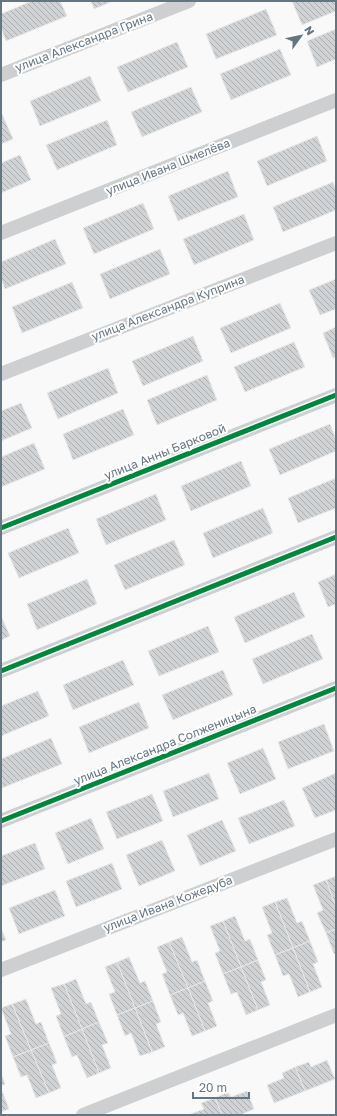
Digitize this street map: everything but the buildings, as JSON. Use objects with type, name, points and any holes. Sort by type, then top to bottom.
[{"type":"street","name":"улица Александра Грина","points":[[1,75],[189,1]]},
{"type":"street","name":"улица Ивана Шмелёва","points":[[1,234],[336,100]]},
{"type":"street","name":"улица Александра Куприна","points":[[1,374],[336,242]]},
{"type":"street","name":"улица Анны Барковой","points":[[1,528],[336,395]]},
{"type":"street","points":[[1,671],[336,538]]},
{"type":"street","name":"улица Александра Солженицына","points":[[1,821],[336,688]]},
{"type":"street","name":"улица Ивана Кожедуба","points":[[1,970],[336,839]]},
{"type":"street","points":[[83,1115],[336,1015]]},
{"type":"cycle path","points":[[1,528],[336,395]]},
{"type":"cycle path","points":[[1,671],[336,537]]},
{"type":"cycle path","points":[[1,821],[336,688]]}]
